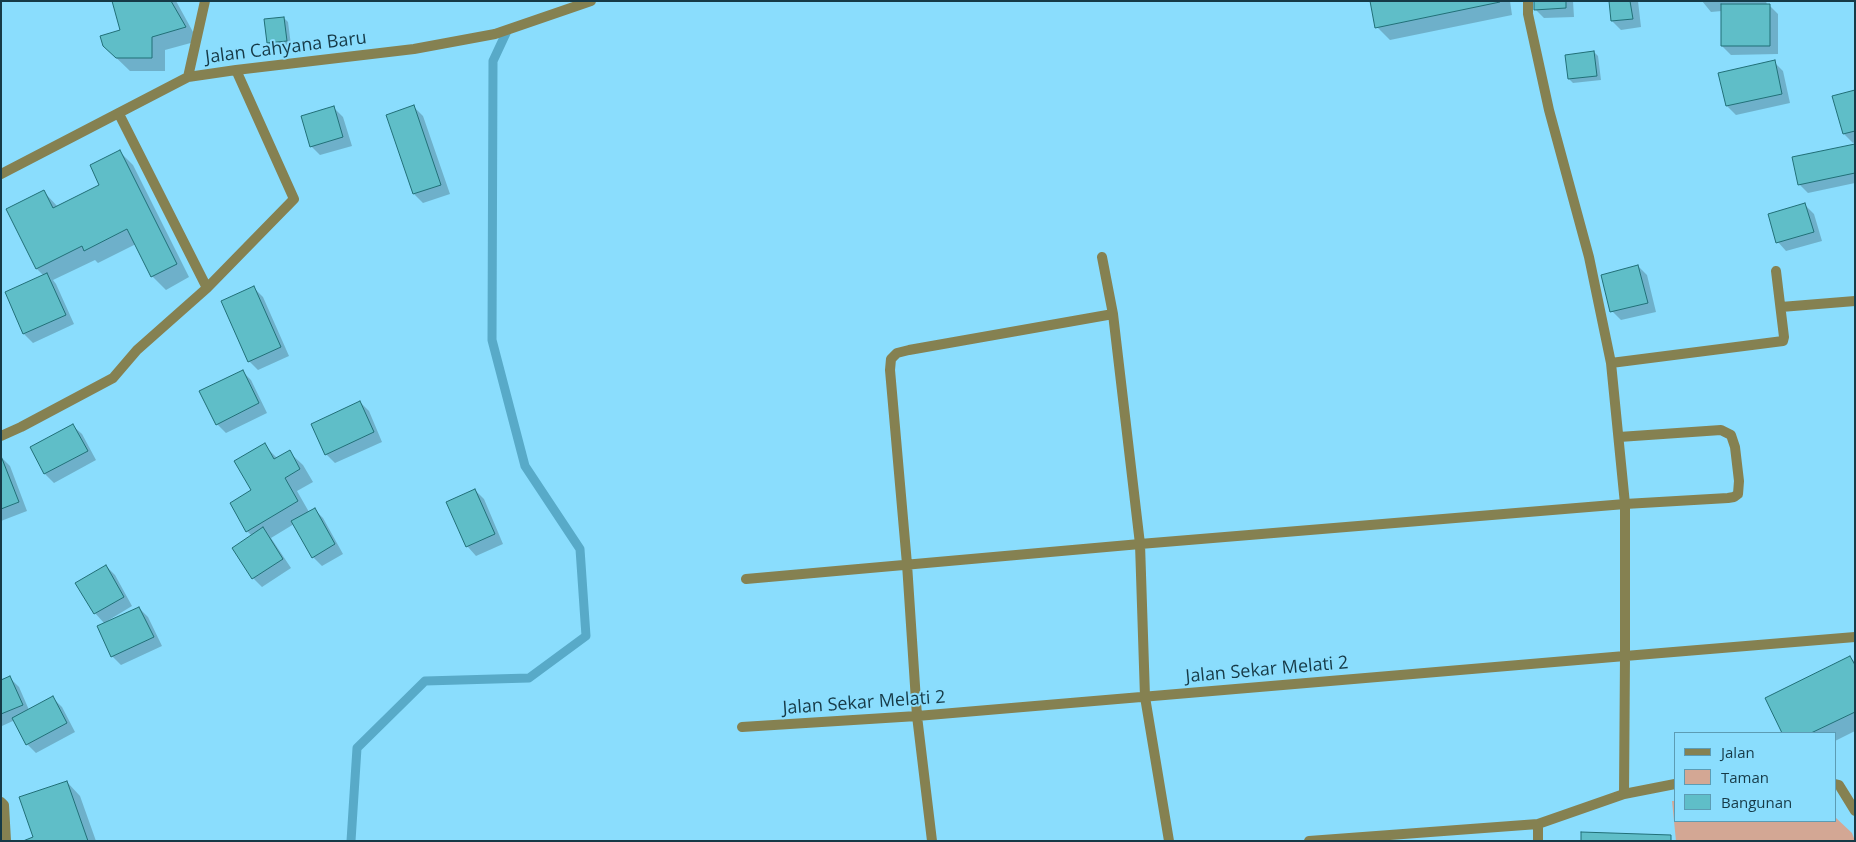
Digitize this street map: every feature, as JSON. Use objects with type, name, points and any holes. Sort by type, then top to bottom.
[{"type":"street","points":[[188,78],[205,1]]},
{"type":"street","name":"Jalan Cahyana Baru","points":[[1,174],[188,78],[236,70],[414,49],[496,34],[591,1]]},
{"type":"street","points":[[1528,1],[1528,14],[1549,110],[1589,257],[1611,363],[1625,504],[1624,794]]},
{"type":"street","points":[[1,436],[22,427],[113,378],[138,350],[207,288],[294,198],[236,70]]},
{"type":"street","points":[[119,114],[207,288]]},
{"type":"street","points":[[1102,257],[1112,314],[1140,544],[1145,697],[1169,841]]},
{"type":"street","points":[[1611,363],[1783,341],[1781,306],[1776,272]]},
{"type":"street","points":[[1781,306],[1855,301]]},
{"type":"street","points":[[932,841],[917,716],[907,564],[890,370],[892,359],[897,353],[909,350],[1112,314]]},
{"type":"street","points":[[746,578],[1625,504],[1734,497],[1738,494],[1739,480],[1733,441],[1731,435],[1721,430],[1619,437]]},
{"type":"street","name":"Jalan Sekar Melati 2","points":[[742,727],[917,716],[1855,637]]},
{"type":"street","points":[[1309,841],[1382,838],[1538,824],[1624,794],[1654,786],[1674,784]]},
{"type":"street","points":[[1836,784],[1839,785],[1855,812]]},
{"type":"street","points":[[1,802],[4,805],[6,841]]},
{"type":"street","points":[[1538,824],[1538,841]]},
{"type":"green space","points":[[1672,801],[1674,801],[1674,821]]},
{"type":"green space","points":[[1836,818],[1852,833],[1855,841],[1676,841],[1674,822],[1836,822]]},
{"type":"building","points":[[112,1],[171,1],[186,27],[152,37],[152,58],[116,58],[103,46],[100,36],[120,30]]},
{"type":"building","points":[[1370,1],[1500,1],[1500,2],[1375,28]]},
{"type":"building","points":[[1534,1],[1566,1],[1566,8],[1534,10]]},
{"type":"building","points":[[1609,1],[1630,1],[1633,19],[1611,21]]},
{"type":"building","points":[[1721,4],[1770,4],[1770,46],[1721,46]]},
{"type":"building","points":[[284,17],[287,41],[267,43],[264,19]]},
{"type":"building","points":[[1594,51],[1597,76],[1568,79],[1565,55]]},
{"type":"building","points":[[1775,60],[1782,94],[1726,106],[1718,73]]},
{"type":"building","points":[[1855,90],[1855,131],[1843,134],[1832,96]]},
{"type":"building","points":[[414,105],[441,185],[413,194],[386,115]]},
{"type":"building","points":[[334,106],[343,137],[310,147],[301,116]]},
{"type":"building","points":[[1855,144],[1855,173],[1798,185],[1792,157]]},
{"type":"building","points":[[120,150],[177,264],[151,277],[127,229],[84,251],[82,246],[36,269],[6,209],[44,190],[53,208],[99,185],[90,165]]},
{"type":"building","points":[[1805,203],[1814,232],[1776,243],[1768,214]]},
{"type":"building","points":[[1638,265],[1648,303],[1610,312],[1601,275]]},
{"type":"building","points":[[47,273],[66,315],[23,334],[5,292]]},
{"type":"building","points":[[254,286],[281,347],[248,362],[221,301]]},
{"type":"building","points":[[243,370],[259,403],[216,425],[199,391]]},
{"type":"building","points":[[360,401],[374,432],[325,455],[311,424]]},
{"type":"building","points":[[73,424],[88,451],[44,474],[30,447]]},
{"type":"building","points":[[265,443],[274,459],[290,450],[300,469],[285,478],[298,501],[246,532],[230,503],[251,490],[234,461]]},
{"type":"building","points":[[1,456],[19,502],[1,509]]},
{"type":"building","points":[[475,489],[495,534],[466,547],[446,502]]},
{"type":"building","points":[[315,508],[335,544],[312,558],[291,521]]},
{"type":"building","points":[[263,527],[283,559],[252,579],[232,548]]},
{"type":"building","points":[[106,565],[124,597],[94,614],[75,583]]},
{"type":"building","points":[[139,607],[154,637],[111,657],[97,626]]},
{"type":"building","points":[[1850,656],[1855,665],[1855,712],[1813,732],[1782,732],[1765,698]]},
{"type":"building","points":[[10,676],[23,705],[1,714],[1,680]]},
{"type":"building","points":[[53,696],[67,723],[26,745],[12,718]]},
{"type":"building","points":[[67,781],[88,841],[23,841],[33,837],[19,797]]},
{"type":"building","points":[[1581,832],[1671,835],[1671,841],[1581,841]]},
{"type":"waterway","points":[[351,841],[357,748],[425,681],[529,678],[586,636],[580,549],[525,466],[492,340],[493,61],[507,31]]}]
